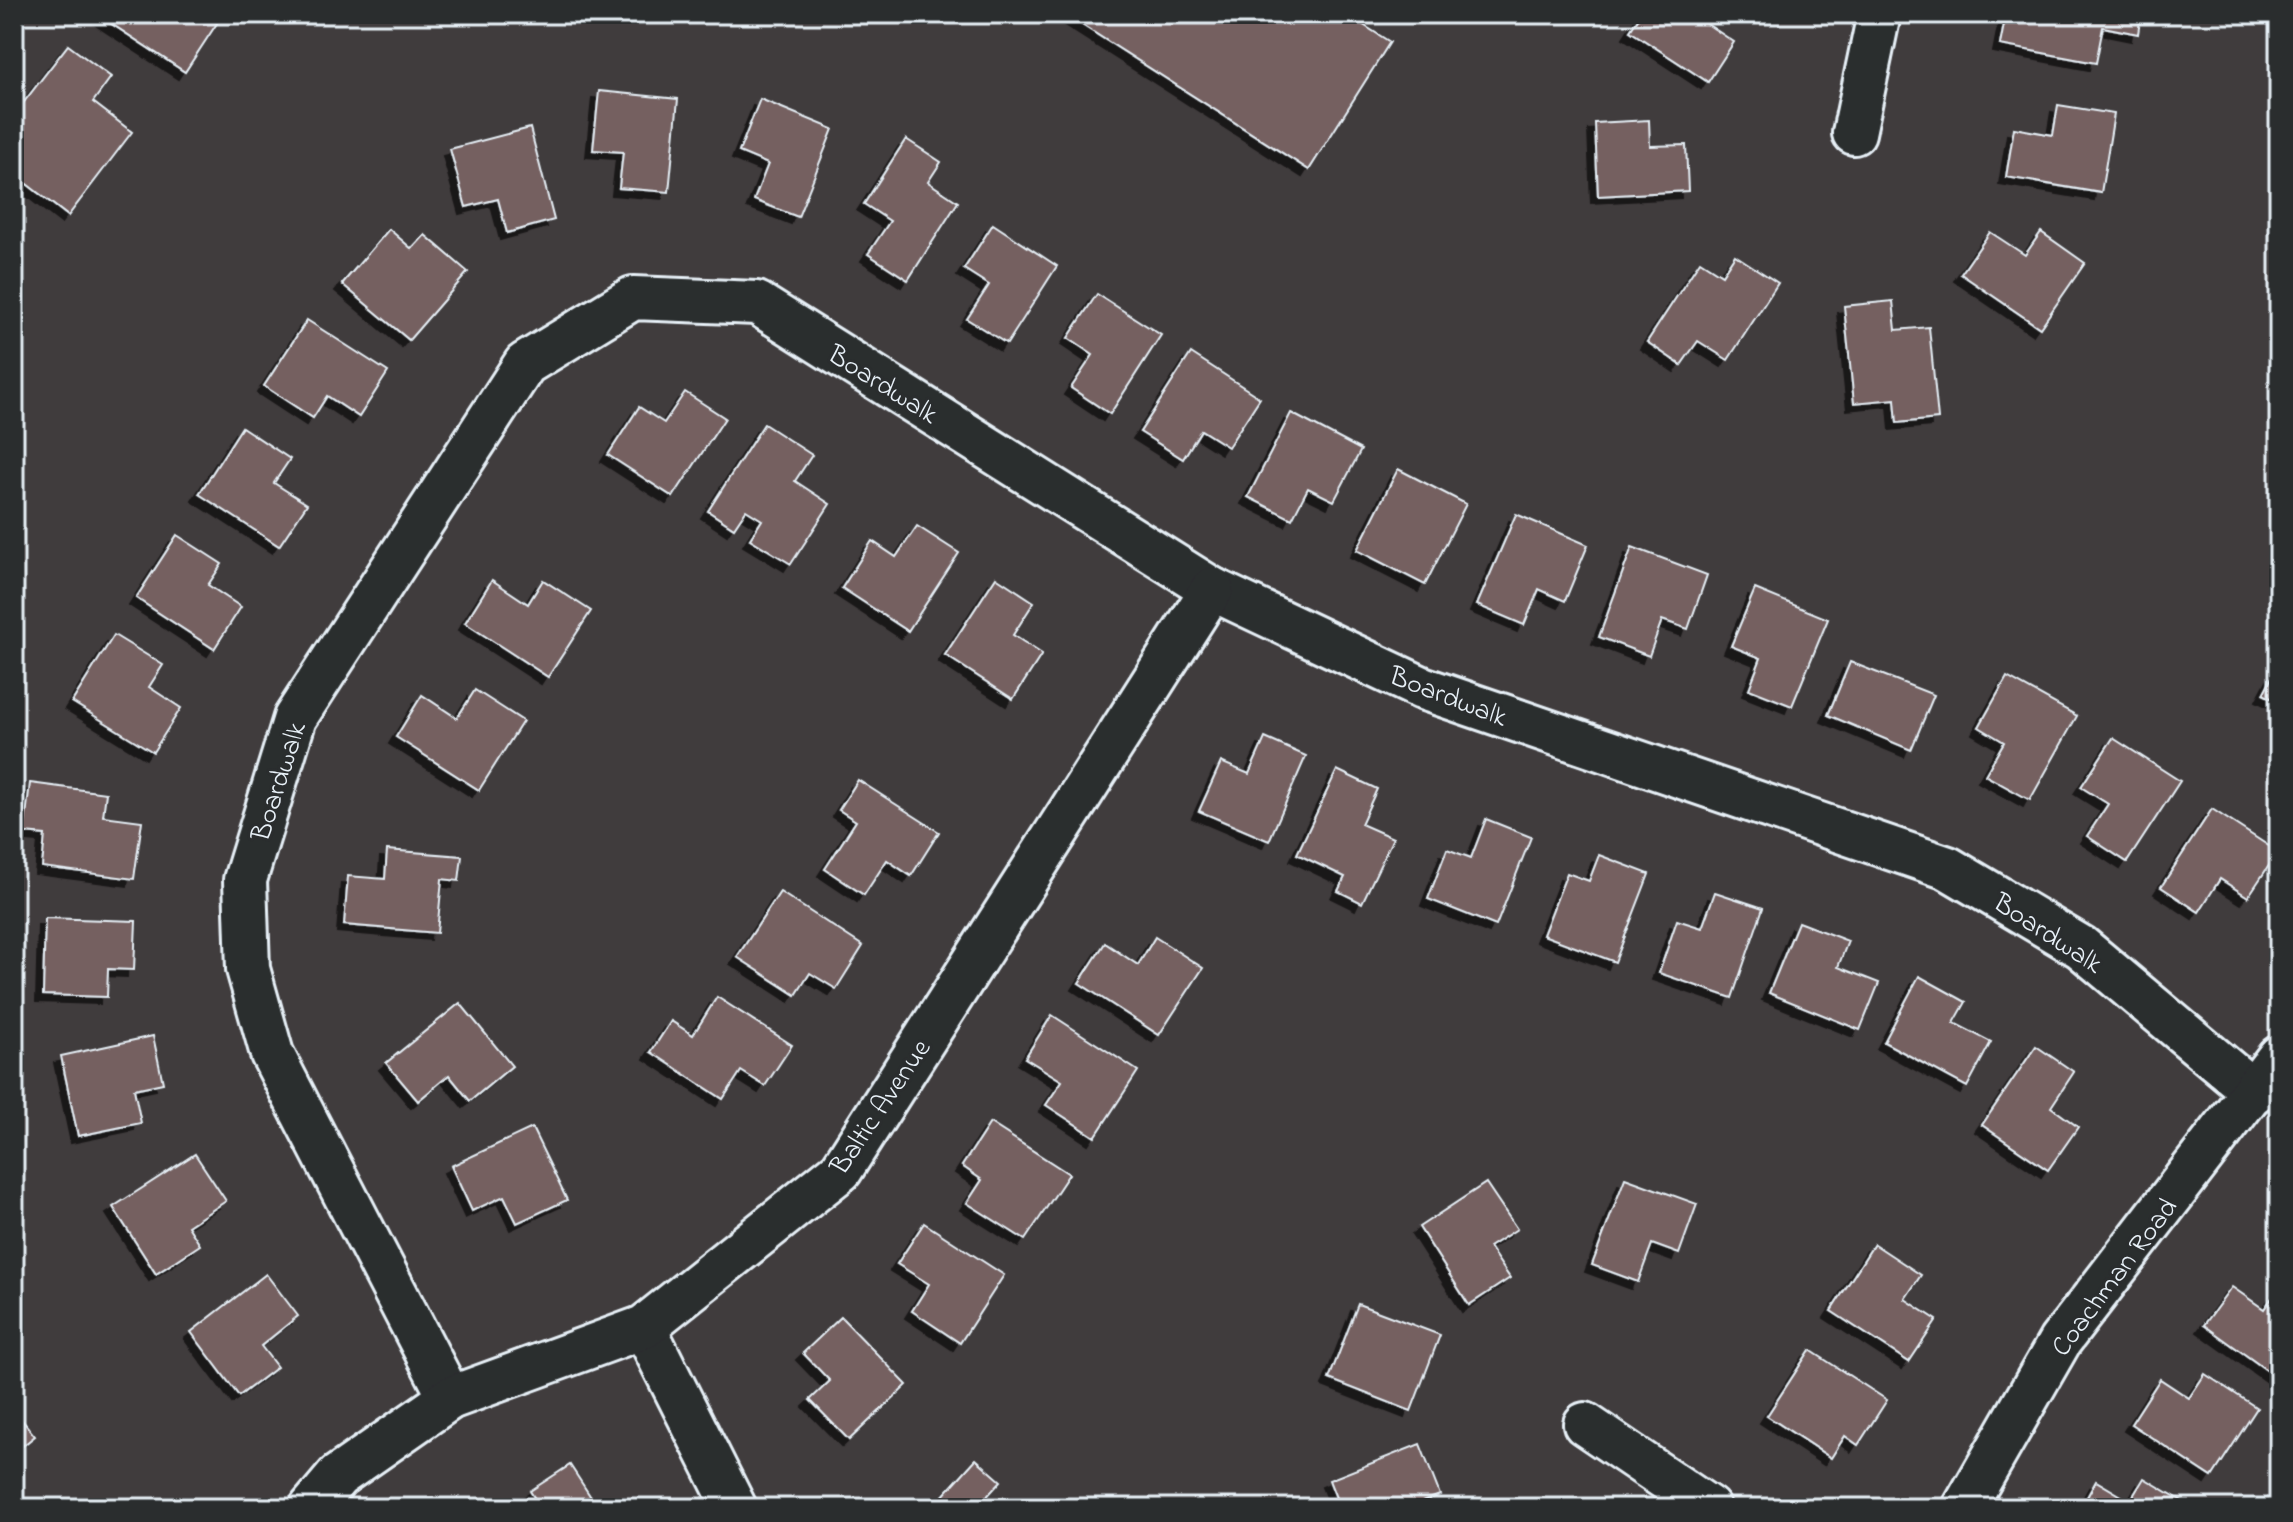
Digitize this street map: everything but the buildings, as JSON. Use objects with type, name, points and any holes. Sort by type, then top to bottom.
[{"type":"street","points":[[1854,133],[1879,14]]},
{"type":"street","name":"Boardwalk","points":[[450,1398],[272,1054],[248,969],[245,880],[295,718],[525,364],[633,298],[757,303],[1212,589],[1422,688],[1948,868],[2081,947],[2254,1092]]},
{"type":"street","name":"Baltic Avenue","points":[[311,1508],[338,1476],[450,1398],[644,1327],[841,1170],[1212,589]]},
{"type":"street","name":"Coachman Road","points":[[1964,1508],[2060,1341],[2279,1057]]},
{"type":"street","points":[[644,1327],[735,1508]]},
{"type":"street","points":[[1585,1424],[1709,1508]]}]
